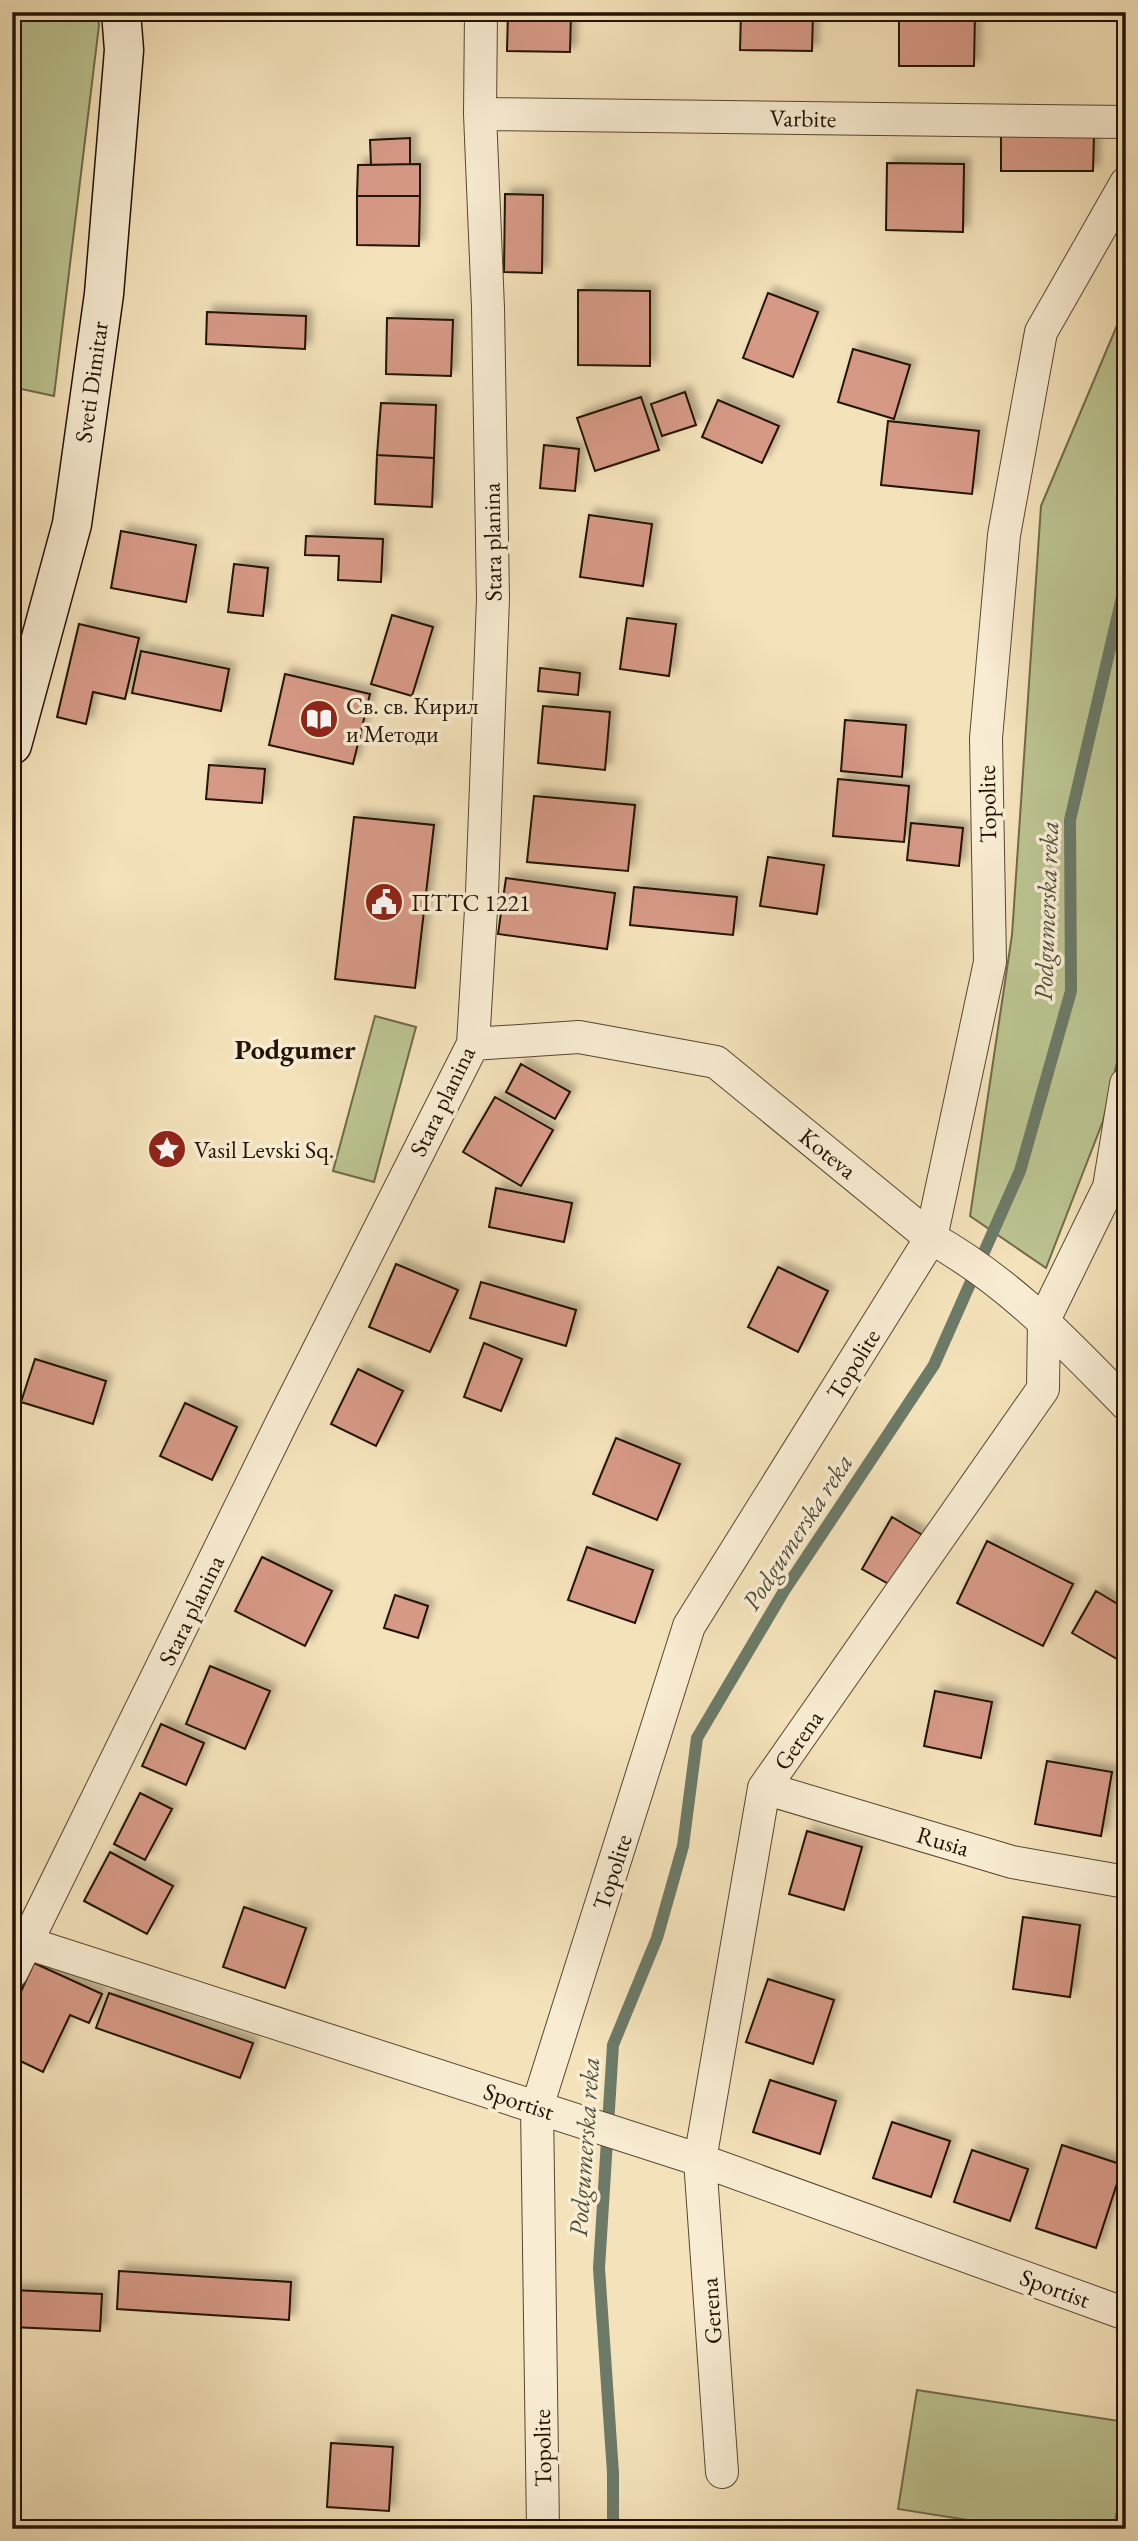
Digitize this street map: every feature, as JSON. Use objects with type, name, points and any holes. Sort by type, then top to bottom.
[{"type":"street","name":"Sveti Dimitar","points":[[12,745],[72,524],[104,294],[124,50],[121,12]]},
{"type":"street","points":[[124,50],[142,12]]},
{"type":"street","name":"Stara planina","points":[[12,1972],[283,1420],[472,1044],[482,893],[493,598],[488,307],[480,114],[481,12]]},
{"type":"street","name":"Varbite","points":[[480,114],[1126,121]]},
{"type":"street","name":"Topolite","points":[[543,2529],[537,2107],[689,1626],[931,1238],[990,962],[986,738],[1004,535],[1041,332],[1126,183]]},
{"type":"street","name":"Koteva","points":[[472,1044],[579,1037],[716,1062],[931,1238],[964,1257],[1019,1298],[1126,1404]]},
{"type":"street","name":"Gerena","points":[[722,2472],[700,2160],[764,1788],[1043,1390],[1044,1320],[1109,1187],[1126,1084]]},
{"type":"street","name":"Rusia","points":[[764,1788],[1012,1862],[1126,1882]]},
{"type":"street","name":"Sportist","points":[[27,1943],[700,2160],[1126,2314]]},
{"type":"green space","points":[[12,12],[97,12],[99,25],[54,396],[12,387]]},
{"type":"green space","points":[[1126,304],[1126,1025],[1103,1121],[1046,1268],[970,1216],[1012,935],[1041,506]]},
{"type":"green space","points":[[375,1016],[416,1027],[374,1182],[333,1171]]},
{"type":"green space","points":[[917,2390],[1126,2422],[1126,2457],[1114,2529],[1024,2529],[898,2509]]},
{"type":"building","points":[[508,12],[571,12],[570,52],[507,51]]},
{"type":"building","points":[[741,12],[813,12],[812,51],[740,50]]},
{"type":"building","points":[[899,12],[975,12],[974,66],[899,66]]},
{"type":"building","points":[[1001,134],[1094,135],[1093,171],[1001,171]]},
{"type":"building","points":[[410,138],[410,164],[371,165],[370,140]]},
{"type":"building","points":[[887,163],[964,164],[963,232],[886,230]]},
{"type":"building","points":[[420,164],[420,196],[357,196],[358,165]]},
{"type":"building","points":[[505,194],[543,195],[542,273],[504,272]]},
{"type":"building","points":[[357,196],[420,196],[419,246],[357,245]]},
{"type":"building","points":[[578,290],[650,291],[650,366],[578,365]]},
{"type":"building","points":[[768,293],[818,312],[793,377],[743,358]]},
{"type":"building","points":[[207,312],[306,316],[305,349],[206,344]]},
{"type":"building","points":[[387,318],[453,320],[451,376],[386,374]]},
{"type":"building","points":[[853,349],[910,365],[894,419],[838,402]]},
{"type":"building","points":[[685,392],[696,425],[662,436],[651,404]]},
{"type":"building","points":[[641,397],[659,450],[595,471],[577,418]]},
{"type":"building","points":[[718,400],[779,426],[762,463],[702,437]]},
{"type":"building","points":[[381,403],[436,405],[434,458],[377,455]]},
{"type":"building","points":[[888,421],[979,431],[972,494],[881,485]]},
{"type":"building","points":[[544,445],[579,449],[575,491],[540,488]]},
{"type":"building","points":[[377,455],[434,458],[432,507],[375,504]]},
{"type":"building","points":[[589,515],[652,524],[643,586],[580,577]]},
{"type":"building","points":[[121,531],[196,545],[186,602],[111,588]]},
{"type":"building","points":[[306,536],[383,539],[381,582],[338,580],[339,556],[305,555]]},
{"type":"building","points":[[234,564],[268,568],[263,616],[228,612]]},
{"type":"building","points":[[392,615],[433,627],[412,696],[371,684]]},
{"type":"building","points":[[627,618],[676,624],[669,676],[620,669]]},
{"type":"building","points":[[79,624],[139,638],[125,699],[93,692],[86,724],[57,717]]},
{"type":"building","points":[[141,651],[229,669],[221,711],[132,693]]},
{"type":"building","points":[[540,668],[580,673],[578,695],[538,691]]},
{"type":"building","name":"Св. св. Кирил и Методи","points":[[285,674],[370,694],[353,764],[269,745]]},
{"type":"building","points":[[543,706],[610,712],[605,770],[538,763]]},
{"type":"building","points":[[845,720],[906,725],[902,777],[841,771]]},
{"type":"building","points":[[209,765],[265,769],[262,803],[206,799]]},
{"type":"building","points":[[838,779],[909,786],[904,842],[833,836]]},
{"type":"building","points":[[534,796],[635,805],[628,871],[527,862]]},
{"type":"building","name":"ПТТС 1221","points":[[354,817],[434,825],[415,988],[335,979]]},
{"type":"building","points":[[911,823],[963,828],[959,866],[907,860]]},
{"type":"building","points":[[768,857],[824,865],[817,914],[760,906]]},
{"type":"building","points":[[506,878],[615,893],[607,949],[498,934]]},
{"type":"building","points":[[634,887],[737,897],[733,935],[630,925]]},
{"type":"building","points":[[521,1064],[570,1092],[555,1119],[506,1092]]},
{"type":"building","points":[[495,1097],[553,1130],[521,1186],[463,1152]]},
{"type":"building","points":[[496,1188],[572,1203],[564,1242],[489,1227]]},
{"type":"building","points":[[396,1264],[458,1290],[430,1352],[369,1327]]},
{"type":"building","points":[[778,1267],[828,1291],[798,1352],[748,1327]]},
{"type":"building","points":[[481,1282],[576,1310],[566,1346],[470,1318]]},
{"type":"building","points":[[484,1343],[522,1359],[501,1411],[464,1397]]},
{"type":"building","points":[[35,1359],[106,1381],[93,1424],[21,1402]]},
{"type":"building","points":[[358,1369],[403,1391],[376,1446],[331,1424]]},
{"type":"building","points":[[185,1403],[237,1427],[212,1480],[160,1456]]},
{"type":"building","points":[[616,1438],[680,1464],[657,1520],[593,1494]]},
{"type":"building","points":[[892,1517],[924,1536],[894,1587],[862,1569]]},
{"type":"building","points":[[987,1541],[1073,1584],[1043,1646],[957,1603]]},
{"type":"building","points":[[587,1547],[653,1570],[635,1623],[568,1600]]},
{"type":"building","points":[[262,1557],[332,1591],[305,1646],[235,1611]]},
{"type":"building","points":[[1096,1591],[1126,1609],[1126,1644],[1117,1659],[1072,1633]]},
{"type":"building","points":[[395,1595],[428,1606],[418,1638],[384,1628]]},
{"type":"building","points":[[210,1666],[270,1691],[245,1749],[186,1724]]},
{"type":"building","points":[[935,1691],[992,1702],[981,1758],[924,1746]]},
{"type":"building","points":[[161,1724],[204,1743],[186,1785],[142,1766]]},
{"type":"building","points":[[1047,1761],[1112,1772],[1101,1836],[1035,1824]]},
{"type":"building","points":[[140,1793],[172,1809],[145,1860],[114,1844]]},
{"type":"building","points":[[807,1831],[862,1847],[844,1910],[789,1894]]},
{"type":"building","points":[[110,1852],[173,1886],[147,1934],[84,1901]]},
{"type":"building","points":[[244,1907],[306,1928],[285,1988],[223,1967]]},
{"type":"building","points":[[1023,1917],[1080,1925],[1070,1997],[1013,1989]]},
{"type":"building","points":[[34,1963],[102,1994],[89,2023],[70,2015],[43,2072],[12,2057],[12,2011]]},
{"type":"building","points":[[768,1979],[834,2000],[813,2064],[746,2042]]},
{"type":"building","points":[[109,1993],[253,2043],[240,2078],[96,2028]]},
{"type":"building","points":[[770,2080],[836,2101],[820,2154],[753,2132]]},
{"type":"building","points":[[892,2122],[950,2141],[931,2197],[873,2178]]},
{"type":"building","points":[[1062,2145],[1123,2165],[1096,2248],[1036,2228]]},
{"type":"building","points":[[972,2150],[1028,2169],[1010,2221],[954,2202]]},
{"type":"building","points":[[119,2271],[291,2282],[289,2320],[117,2309]]},
{"type":"building","points":[[12,2290],[102,2294],[100,2331],[12,2327]]},
{"type":"building","points":[[331,2443],[393,2447],[389,2511],[327,2507]]},
{"type":"waterway","name":"Podgumerska reka","points":[[613,2529],[613,2473],[599,2268],[613,2045],[657,1938],[683,1846],[697,1738],[784,1591],[934,1365],[1020,1171],[1071,991],[1070,820],[1126,580]]},
{"type":"place","name":"Св. св. Кирил и Методи","points":[[319,719]]},
{"type":"place","name":"ПТТС 1221","points":[[384,902]]},
{"type":"place","name":"Vasil Levski Sq.","points":[[167,1149]]},
{"type":"district","name":"Podgumer","points":[[295,1049]]}]
